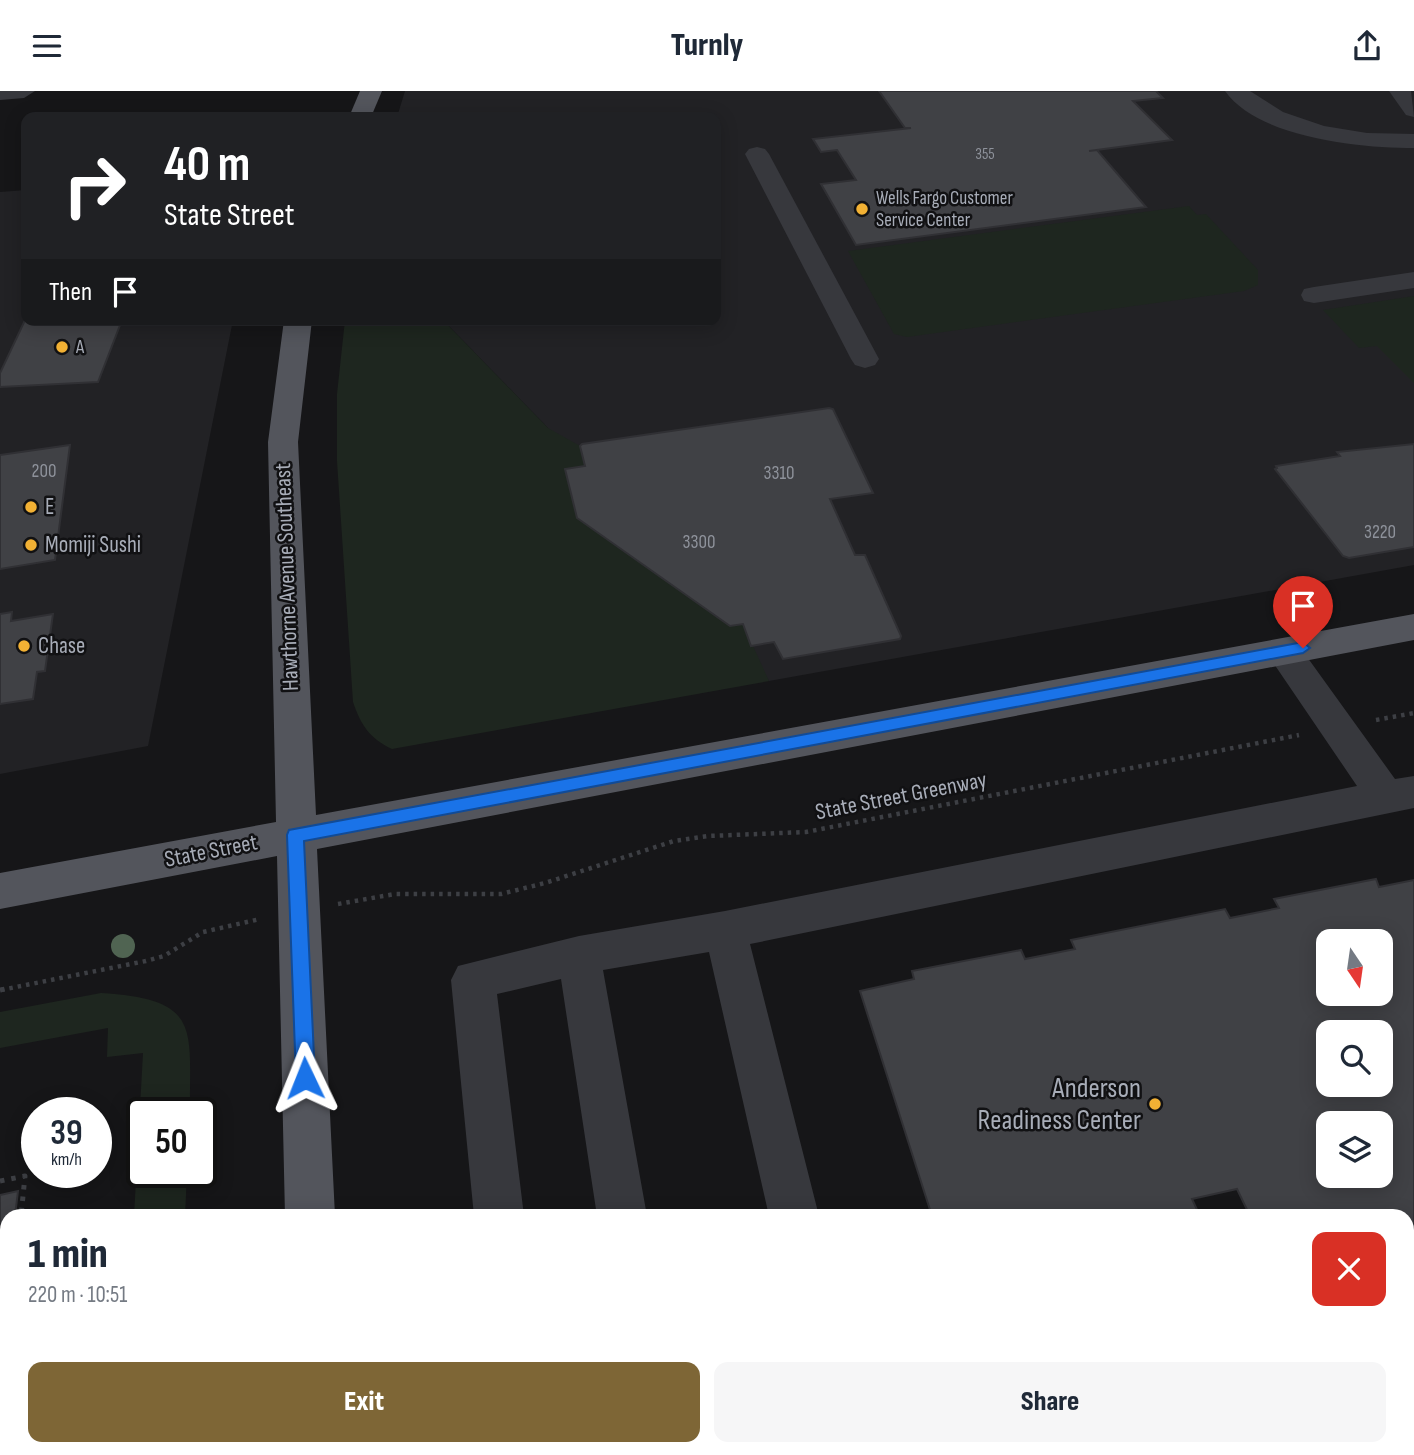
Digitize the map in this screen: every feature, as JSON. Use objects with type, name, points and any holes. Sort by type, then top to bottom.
[{"type":"main road","points":[[362,112],[371,91]]},
{"type":"main road","name":"Hawthorne Avenue Southeast","points":[[297,326],[283,442],[310,1209]]},
{"type":"main road","name":"State Street","points":[[0,891],[1414,627]]},
{"type":"street","points":[[0,93],[24,91]]},
{"type":"street","points":[[1236,91],[1262,111],[1316,131],[1366,141],[1414,141]]},
{"type":"street","points":[[1400,91],[1414,110]]},
{"type":"street","points":[[757,154],[865,359]]},
{"type":"street","points":[[1314,295],[1414,280]]},
{"type":"street","points":[[498,1209],[473,980],[579,955],[725,930],[1317,813],[1399,794],[1338,727],[1284,652]]},
{"type":"street","points":[[725,930],[792,1209]]},
{"type":"street","points":[[579,955],[621,1209]]},
{"type":"path","name":"State Street Greenway","points":[[397,894],[472,898],[504,893],[582,873],[615,857],[674,841],[719,833],[785,835],[806,832],[1414,713]]},
{"type":"path","points":[[0,990],[164,956],[203,932]]},
{"type":"path","points":[[0,1181],[25,1176],[22,1209]]},
{"type":"shaded area","points":[[405,91],[1414,91],[1414,565],[769,681],[730,626],[577,518],[565,469],[548,428],[449,326],[721,326],[721,112],[399,112]]},
{"type":"shaded area","points":[[21,190],[21,326],[232,326],[148,746],[0,774],[0,192]]},
{"type":"shaded area","points":[[1189,206],[1197,215],[1206,214],[1258,270],[1258,285],[1244,291],[907,337],[894,334],[848,251]]},
{"type":"shaded area","points":[[1414,296],[1414,383],[1377,346],[1359,348],[1323,310]]},
{"type":"shaded area","points":[[344,326],[449,326],[548,428],[580,446],[585,466],[565,469],[577,518],[730,626],[743,624],[769,681],[392,749],[377,740],[363,724],[353,702],[337,461],[337,394]]},
{"type":"shaded area","points":[[101,993],[134,996],[158,1002],[174,1011],[183,1024],[190,1060],[190,1097],[141,1097],[143,1053],[107,1057],[108,1028],[0,1048],[0,1012]]},
{"type":"shaded area","points":[[136,1188],[186,1188],[185,1209],[134,1209]]},
{"type":"building","points":[[879,91],[1156,91],[1163,98],[1133,101],[1172,140],[1089,151],[1097,150],[1146,207],[856,245],[821,184],[856,180],[837,150],[821,152],[813,139],[911,128],[905,128]]},
{"type":"building","name":"A","points":[[22,326],[120,326],[98,382],[0,387],[0,373]]},
{"type":"building","points":[[833,409],[873,493],[830,499],[855,555],[865,555],[900,639],[783,659],[774,642],[751,646],[743,624],[730,626],[577,518],[565,469],[585,466],[580,446],[582,444]]},
{"type":"building","points":[[1414,444],[1414,547],[1349,558],[1343,556],[1275,469],[1276,466],[1340,456],[1337,452]]},
{"type":"building","name":"E","points":[[70,445],[55,560],[0,569],[0,455]]},
{"type":"building","name":"Chase","points":[[12,612],[11,621],[53,614],[45,671],[37,672],[33,699],[0,704],[0,614]]},
{"type":"building","name":"Anderson Readiness Center","points":[[1376,879],[1379,887],[1414,880],[1414,1209],[1247,1209],[1237,1189],[1192,1199],[1197,1209],[930,1209],[860,991],[914,979],[912,971],[1021,950],[1025,959],[1075,949],[1071,940],[1225,909],[1230,918],[1279,908],[1274,899]]},
{"type":"building","points":[[18,1191],[16,1209],[0,1209],[0,1195]]},
{"type":"place","name":"Wells Fargo Customer Service Center","points":[[862,209]]},
{"type":"place","name":"A","points":[[62,347]]},
{"type":"place","name":"E","points":[[31,507]]},
{"type":"place","name":"Momiji Sushi","points":[[31,545]]},
{"type":"place","name":"Chase","points":[[24,646]]},
{"type":"place","name":"Anderson Readiness Center","points":[[1155,1104]]},
{"type":"route","points":[[305,1078],[295,835],[1303,648]]}]
